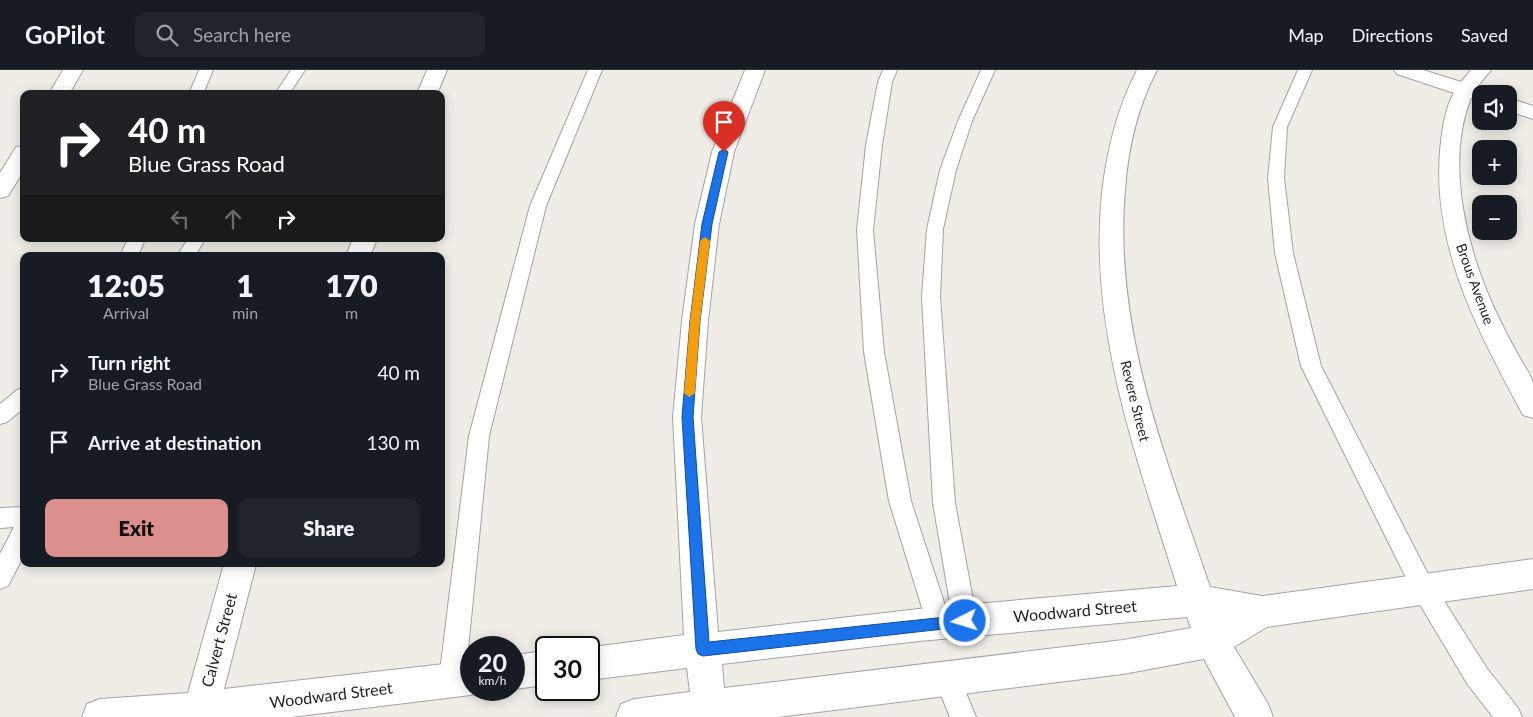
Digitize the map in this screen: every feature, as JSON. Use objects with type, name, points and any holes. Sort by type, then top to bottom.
[{"type":"street","points":[[62,90],[74,70]]},
{"type":"street","points":[[429,90],[437,70]]},
{"type":"street","points":[[710,712],[703,649],[687,417],[695,321],[707,224],[724,152],[755,70]]},
{"type":"street","points":[[1404,70],[1472,92]]},
{"type":"street","name":"Brous Avenue","points":[[1476,85],[1481,70]]},
{"type":"street","name":"Revere Street","points":[[1143,71],[1123,130],[1112,196],[1114,304],[1134,405],[1158,484],[1213,641],[1255,717]]},
{"type":"street","name":"Brous Avenue","points":[[1472,94],[1452,126],[1450,182],[1453,215],[1463,258],[1480,304],[1503,355],[1526,384],[1533,407]]},
{"type":"street","points":[[1517,107],[1533,113]]},
{"type":"street","points":[[0,191],[20,158]]},
{"type":"street","name":"Calvert Street","points":[[200,714],[239,567]]},
{"type":"street","name":"Woodward Street","points":[[600,662],[952,622],[1199,600],[1262,612],[1533,574]]},
{"type":"street","name":"Woodward Street","points":[[634,717],[710,712],[947,678],[1123,657],[1213,641],[1262,612]]},
{"type":"street","name":"Woodward Street","points":[[100,717],[200,714],[460,679]]},
{"type":"lane","points":[[198,90],[206,70]]},
{"type":"lane","points":[[285,90],[298,70]]},
{"type":"lane","points":[[465,636],[479,436],[538,206],[584,102],[595,70]]},
{"type":"lane","points":[[890,70],[885,82],[874,145],[865,230],[874,352],[900,500],[952,622]]},
{"type":"lane","points":[[952,622],[931,298],[935,229],[948,170],[965,120],[988,70]]},
{"type":"lane","points":[[1305,70],[1280,127],[1276,178],[1284,253],[1311,366],[1424,590],[1477,676],[1508,717]]},
{"type":"lane","points":[[0,416],[20,399]]},
{"type":"lane","points":[[0,518],[20,516]]},
{"type":"lane","points":[[0,578],[20,539]]},
{"type":"lane","points":[[947,678],[963,717]]},
{"type":"slow traffic","points":[[689,393],[695,321],[705,241]]},
{"type":"route","points":[[724,152],[707,224],[695,321],[687,417],[698,606],[703,649],[965,621]]}]
